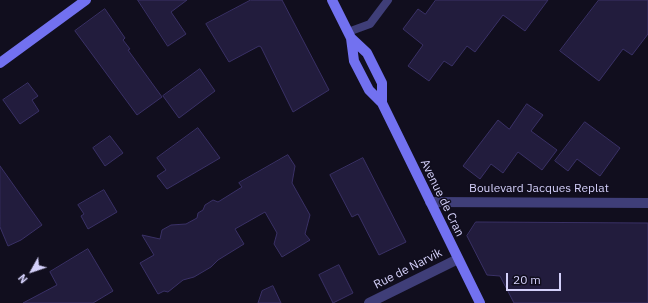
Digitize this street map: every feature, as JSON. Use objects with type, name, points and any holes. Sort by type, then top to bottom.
[{"type":"main road","points":[[0,63],[86,0]]},
{"type":"main road","name":"Avenue de Cran","points":[[332,0],[349,35],[354,61],[369,90],[382,103],[480,303]]},
{"type":"main road","name":"Avenue de Cran","points":[[349,35],[367,53],[382,83],[382,103]]},
{"type":"street","name":"Boulevard Jacques Replat","points":[[430,202],[648,203]]},
{"type":"street","name":"Rue de Narvik","points":[[369,303],[458,259]]},
{"type":"lane","points":[[349,35],[370,24],[388,0]]},
{"type":"building","points":[[138,0],[187,0],[171,12],[186,34],[168,46]]},
{"type":"building","points":[[251,0],[282,0],[329,90],[293,112],[261,47],[259,46],[229,62],[206,24]]},
{"type":"building","points":[[436,0],[548,0],[525,31],[503,15],[475,52],[467,46],[452,66],[444,61],[429,81],[408,66],[423,45],[403,29],[418,9],[425,14]]},
{"type":"building","points":[[599,0],[648,0],[648,34],[632,55],[623,49],[599,81],[560,51]]},
{"type":"building","points":[[105,9],[125,38],[123,40],[130,49],[128,50],[162,97],[137,115],[75,31]]},
{"type":"building","points":[[200,69],[215,91],[179,118],[163,96]]},
{"type":"building","points":[[28,83],[38,96],[32,100],[39,111],[20,124],[3,100]]},
{"type":"building","points":[[527,104],[543,115],[531,131],[557,150],[542,170],[518,152],[503,173],[491,164],[480,179],[463,166],[498,120],[509,129]]},
{"type":"building","points":[[585,122],[620,148],[600,176],[577,159],[568,171],[555,161]]},
{"type":"building","points":[[198,128],[220,158],[167,189],[157,176],[166,170],[157,158]]},
{"type":"building","points":[[110,136],[123,153],[105,166],[93,148]]},
{"type":"building","points":[[288,155],[295,166],[292,183],[310,215],[305,234],[310,240],[282,257],[274,244],[277,233],[265,212],[235,229],[244,244],[194,277],[183,280],[168,292],[164,291],[158,294],[140,263],[154,255],[142,235],[160,239],[162,230],[171,225],[186,224],[197,218],[198,213],[203,210],[205,205],[213,200],[218,202],[242,187],[239,183]]},
{"type":"building","points":[[363,158],[406,242],[379,255],[358,214],[352,217],[330,175]]},
{"type":"building","points":[[0,166],[42,225],[21,240],[8,246],[0,227]]},
{"type":"building","points":[[104,190],[117,212],[88,229],[81,216],[84,214],[78,205]]},
{"type":"building","points":[[476,222],[648,223],[648,303],[514,303],[500,276],[487,275],[467,236]]},
{"type":"building","points":[[88,249],[113,291],[93,303],[23,303],[57,285],[50,272]]},
{"type":"building","points":[[339,265],[353,293],[333,303],[319,275]]},
{"type":"building","points":[[273,286],[281,303],[258,303],[262,291]]}]
